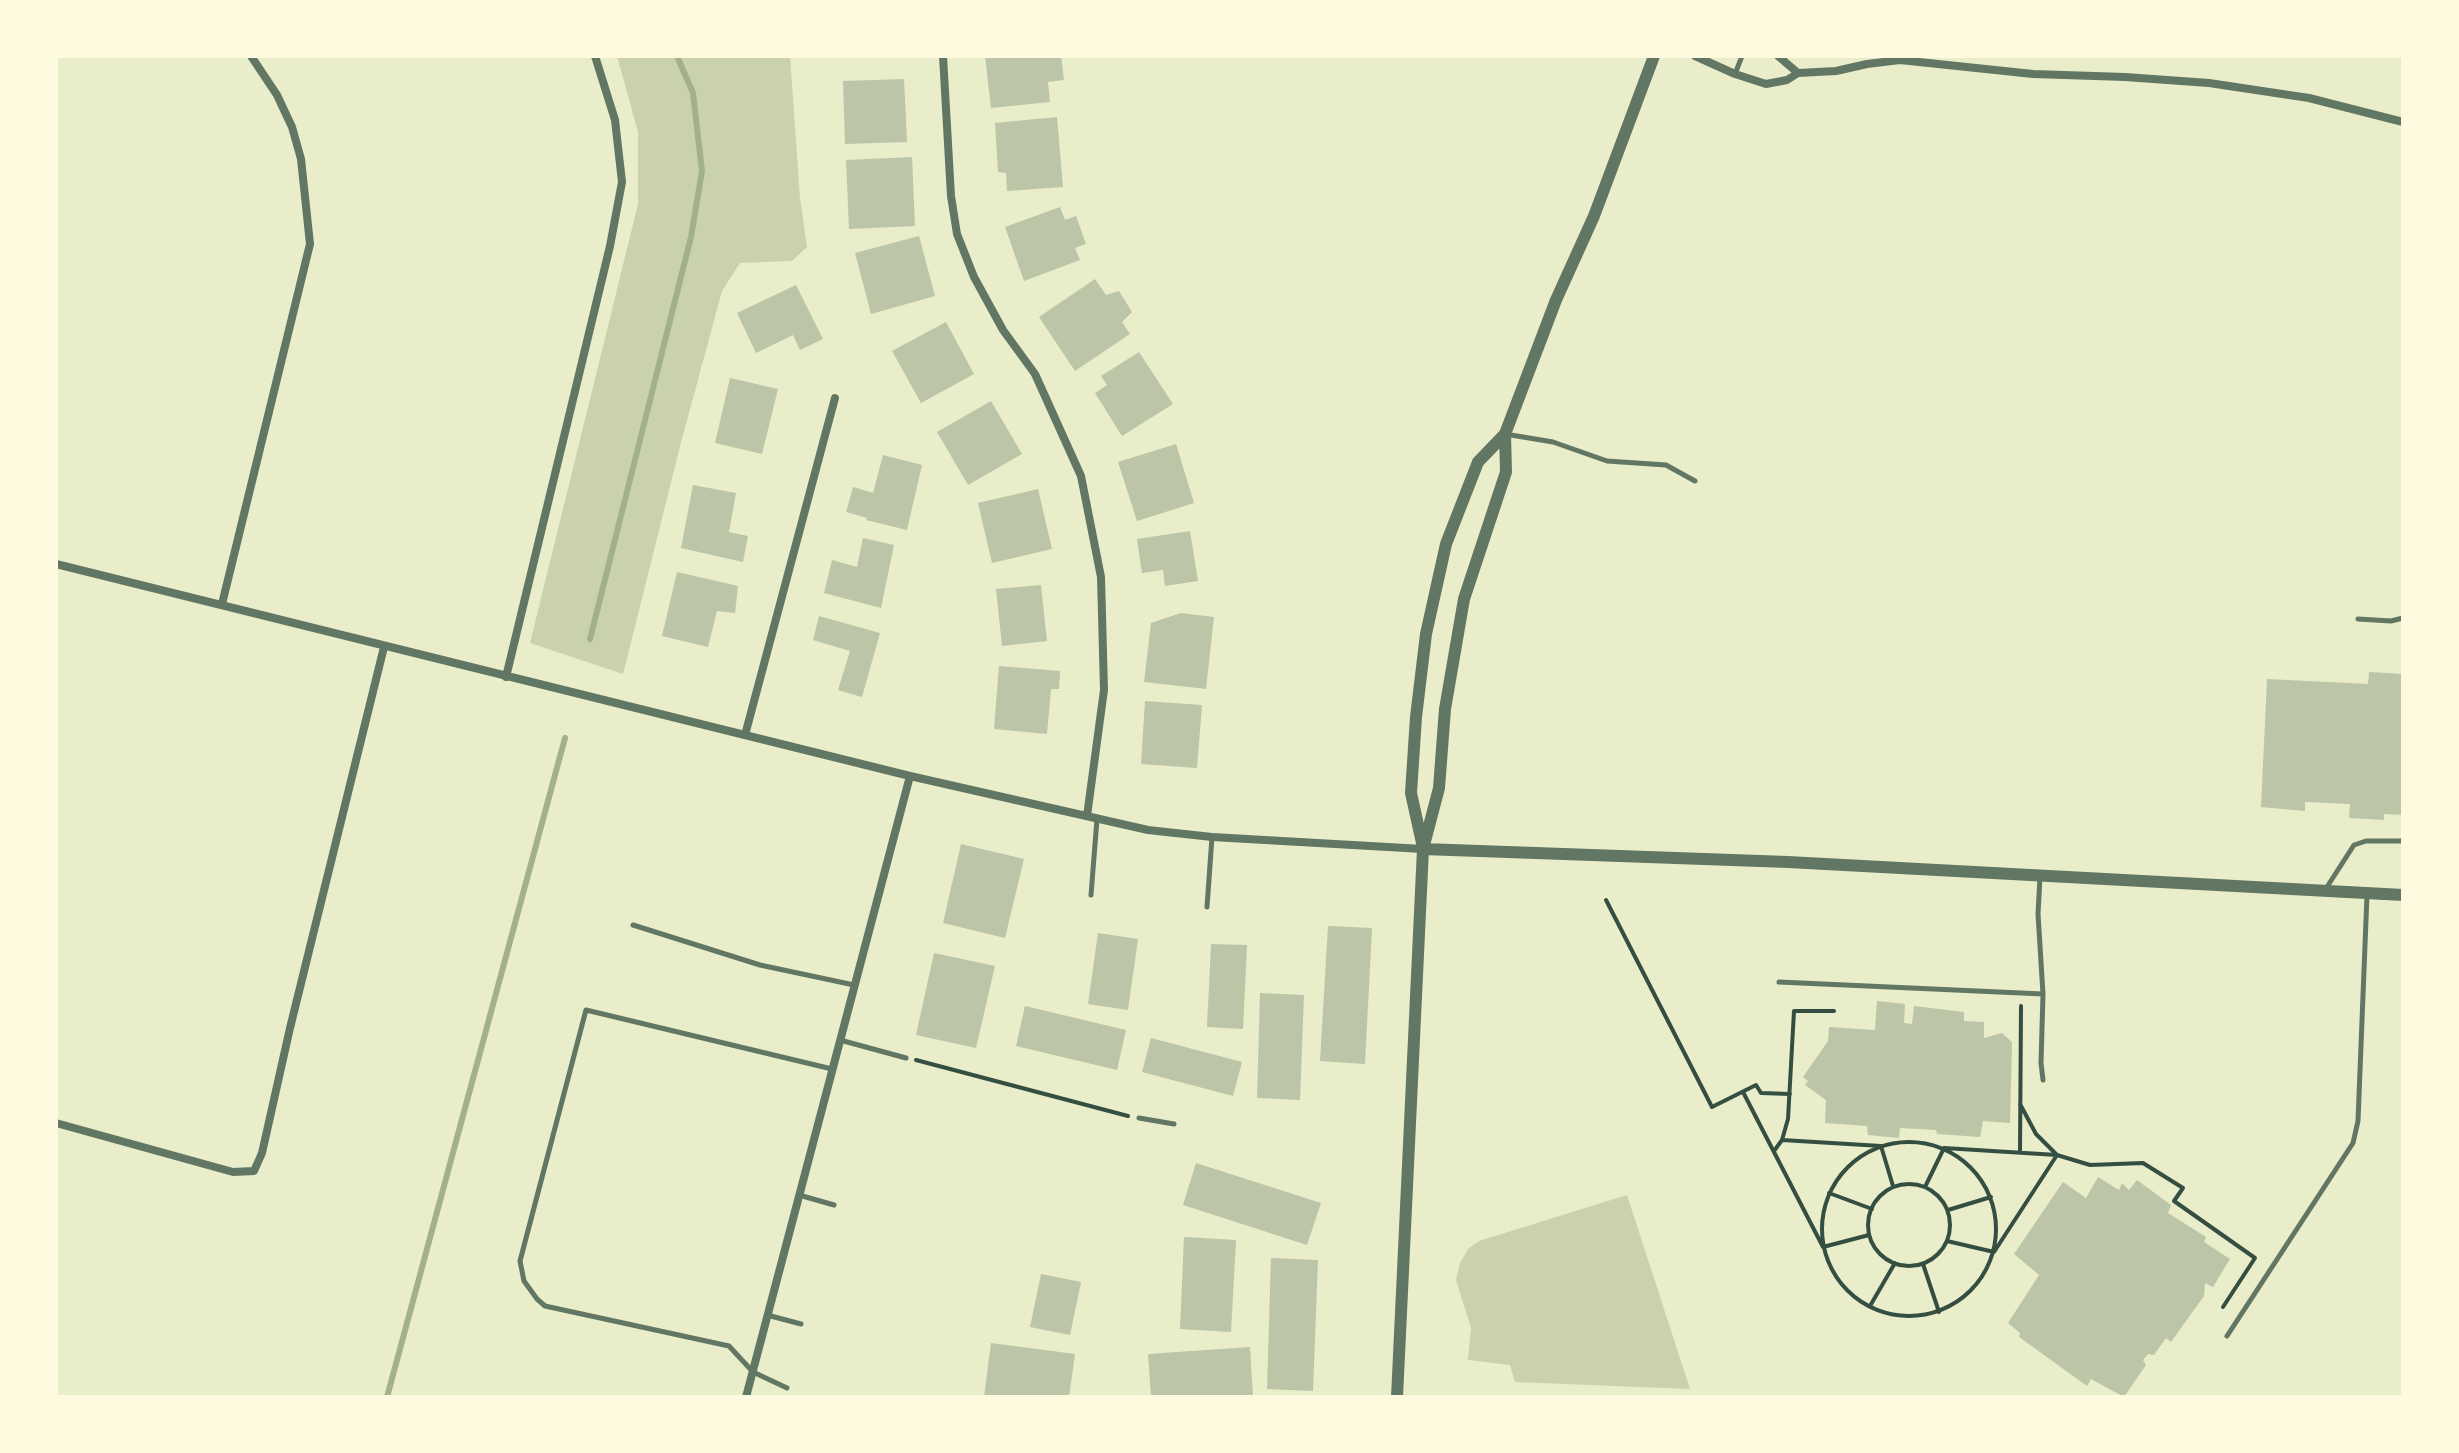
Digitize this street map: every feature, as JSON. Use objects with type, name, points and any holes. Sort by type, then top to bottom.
[{"type":"street","points":[[222,604],[310,244],[301,159],[292,127],[277,95],[251,56]]},
{"type":"street","points":[[506,677],[610,246],[622,182],[615,120],[595,56]]},
{"type":"street","points":[[943,56],[951,196],[957,234],[974,277],[1003,330],[1035,374],[1081,476],[1101,577],[1104,690],[1087,816]]},
{"type":"street","points":[[1397,1397],[1423,849],[1439,788],[1445,709],[1464,599],[1506,472],[1505,434],[1556,300],[1594,216],[1654,56]]},
{"type":"street","points":[[1695,56],[1766,84],[1787,80],[1798,73],[1836,71],[1900,60],[2033,74],[2195,82],[2309,98],[2403,122]]},
{"type":"street","points":[[1778,56],[1798,73]]},
{"type":"street","points":[[745,735],[835,398]]},
{"type":"street","points":[[1423,849],[1411,793],[1426,634],[1446,544],[1464,495],[1478,462],[1505,434]]},
{"type":"street","points":[[56,564],[910,776],[1148,830],[1212,837],[1423,849],[1788,862],[2403,895]]},
{"type":"street","points":[[56,1123],[233,1172],[254,1171],[262,1153],[384,647]]},
{"type":"street","points":[[746,1397],[910,776]]},
{"type":"lane","points":[[1735,74],[1742,56]]},
{"type":"lane","points":[[1505,434],[1553,442],[1607,461],[1666,465],[1695,481]]},
{"type":"lane","points":[[2358,619],[2391,621],[2403,618]]},
{"type":"lane","points":[[1091,895],[1097,818]]},
{"type":"lane","points":[[1207,907],[1212,837]]},
{"type":"lane","points":[[2325,890],[2354,845],[2366,841],[2403,841]]},
{"type":"lane","points":[[2040,876],[2038,914],[2043,994],[2043,1080]]},
{"type":"lane","points":[[2227,1336],[2353,1143],[2358,1121],[2367,894]]},
{"type":"lane","points":[[633,925],[760,965],[854,985]]},
{"type":"lane","points":[[1779,982],[2043,994]]},
{"type":"lane","points":[[787,1388],[753,1372],[729,1346],[545,1306],[524,1281],[520,1261],[586,1010],[832,1069]]},
{"type":"lane","points":[[840,1040],[906,1058]]},
{"type":"lane","points":[[1139,1118],[1174,1124]]},
{"type":"lane","points":[[798,1195],[834,1205]]},
{"type":"lane","points":[[766,1315],[801,1324]]},
{"type":"path","points":[[1606,900],[1712,1107],[1756,1085],[1761,1093],[1790,1094]]},
{"type":"path","points":[[2020,1152],[2021,1003]]},
{"type":"path","points":[[1774,1151],[1782,1140],[1788,1119],[1794,1011],[1834,1011]]},
{"type":"path","points":[[906,1058],[1139,1118]]},
{"type":"path","points":[[1743,1092],[1837,1277],[1853,1298],[1880,1312],[1910,1317],[1939,1312],[1964,1298],[1982,1277],[1994,1252],[2057,1155]]},
{"type":"path","points":[[2020,1104],[2036,1134],[2057,1155]]},
{"type":"path","points":[[1782,1140],[1881,1146]]},
{"type":"path","points":[[1823,1247],[1822,1215],[1829,1193],[1850,1162],[1881,1146],[1904,1141],[1944,1148],[1977,1173],[1991,1197],[1996,1224],[1994,1252]]},
{"type":"path","points":[[1881,1146],[1893,1186]]},
{"type":"path","points":[[1944,1148],[2057,1155],[2090,1165],[2143,1163],[2183,1188],[2174,1201],[2255,1258],[2223,1307]]},
{"type":"path","points":[[1925,1187],[1944,1148]]},
{"type":"path","points":[[1906,1183],[1925,1187],[1941,1199],[1948,1210],[1950,1223],[1947,1241],[1934,1257],[1923,1264],[1909,1266],[1895,1263],[1883,1256],[1869,1235],[1868,1218],[1872,1209],[1881,1194],[1893,1186],[1906,1183]]},
{"type":"path","points":[[1829,1193],[1872,1209]]},
{"type":"path","points":[[1948,1210],[1991,1197]]},
{"type":"path","points":[[1823,1247],[1869,1235]]},
{"type":"path","points":[[1947,1241],[1994,1252]]},
{"type":"path","points":[[1870,1307],[1895,1263]]},
{"type":"path","points":[[1923,1264],[1939,1312]]},
{"type":"green space","points":[[617,56],[790,56],[800,198],[807,247],[792,261],[740,263],[722,291],[623,674],[530,643],[638,204],[638,132]]},
{"type":"green space","points":[[1627,1195],[1690,1389],[1515,1382],[1510,1365],[1468,1360],[1471,1328],[1456,1280],[1460,1263],[1468,1249],[1479,1241]]},
{"type":"building","points":[[985,56],[1061,56],[1064,80],[1048,82],[1050,102],[991,108]]},
{"type":"building","points":[[904,79],[907,142],[845,144],[843,81]]},
{"type":"building","points":[[1057,117],[1063,187],[1007,191],[1006,173],[998,172],[995,123]]},
{"type":"building","points":[[912,157],[915,226],[849,229],[846,160]]},
{"type":"building","points":[[1060,207],[1065,220],[1076,216],[1086,244],[1075,248],[1080,260],[1024,281],[1005,227]]},
{"type":"building","points":[[919,236],[935,296],[871,314],[855,253]]},
{"type":"building","points":[[1095,279],[1106,295],[1119,291],[1132,312],[1122,322],[1130,334],[1075,371],[1039,317]]},
{"type":"building","points":[[796,285],[823,339],[800,350],[793,335],[756,353],[737,313]]},
{"type":"building","points":[[946,322],[974,374],[921,403],[892,351]]},
{"type":"building","points":[[1139,352],[1173,404],[1122,436],[1095,393],[1107,385],[1101,376]]},
{"type":"building","points":[[730,378],[778,389],[762,454],[715,443]]},
{"type":"building","points":[[991,401],[1022,454],[968,485],[937,432]]},
{"type":"building","points":[[1176,444],[1194,503],[1137,521],[1118,462]]},
{"type":"building","points":[[883,455],[922,465],[907,530],[846,512],[853,487],[873,493]]},
{"type":"building","points":[[693,485],[736,493],[729,532],[748,536],[743,562],[681,548]]},
{"type":"building","points":[[1038,489],[1052,549],[992,563],[978,503]]},
{"type":"building","points":[[1190,531],[1198,581],[1165,586],[1163,570],[1142,573],[1137,539]]},
{"type":"building","points":[[863,538],[894,545],[881,608],[824,593],[832,560],[857,567]]},
{"type":"building","points":[[677,572],[738,586],[735,613],[717,611],[708,647],[662,636]]},
{"type":"building","points":[[1041,585],[1047,641],[1002,646],[996,589]]},
{"type":"building","points":[[1181,613],[1214,617],[1206,689],[1144,682],[1151,623]]},
{"type":"building","points":[[819,616],[880,633],[862,697],[838,690],[850,651],[813,640]]},
{"type":"building","points":[[999,666],[1060,671],[1059,689],[1051,689],[1047,734],[994,729]]},
{"type":"building","points":[[2369,672],[2403,674],[2403,815],[2384,814],[2384,820],[2349,818],[2350,804],[2305,802],[2305,811],[2261,807],[2267,679],[2368,684]]},
{"type":"building","points":[[1145,701],[1202,705],[1197,768],[1141,764]]},
{"type":"building","points":[[961,844],[1024,859],[1005,938],[943,923]]},
{"type":"building","points":[[1328,926],[1372,928],[1365,1064],[1320,1061]]},
{"type":"building","points":[[1098,933],[1138,939],[1128,1010],[1088,1004]]},
{"type":"building","points":[[1211,944],[1247,945],[1243,1029],[1207,1027]]},
{"type":"building","points":[[934,953],[995,966],[976,1048],[916,1035]]},
{"type":"building","points":[[1260,993],[1304,995],[1300,1100],[1257,1098]]},
{"type":"building","points":[[1877,1001],[1905,1004],[1904,1023],[1912,1024],[1914,1006],[1964,1012],[1964,1021],[1984,1022],[1984,1038],[2002,1033],[2012,1042],[2010,1123],[1983,1121],[1980,1137],[1900,1128],[1899,1138],[1868,1135],[1867,1126],[1825,1123],[1826,1100],[1805,1085],[1808,1081],[1803,1077],[1828,1041],[1829,1027],[1875,1030]]},
{"type":"building","points":[[1025,1006],[1126,1030],[1117,1070],[1016,1046]]},
{"type":"building","points":[[1151,1038],[1242,1062],[1233,1096],[1142,1072]]},
{"type":"building","points":[[1196,1163],[1321,1203],[1307,1245],[1183,1205]]},
{"type":"building","points":[[2098,1177],[2119,1190],[2122,1183],[2129,1190],[2137,1180],[2171,1205],[2168,1213],[2206,1237],[2204,1242],[2230,1259],[2213,1287],[2205,1283],[2204,1296],[2171,1342],[2166,1338],[2154,1355],[2148,1354],[2143,1360],[2146,1365],[2124,1397],[2091,1379],[2087,1386],[2019,1337],[2020,1333],[2008,1323],[2039,1275],[2014,1254],[2063,1182],[2086,1198]]},
{"type":"building","points":[[1184,1237],[1236,1240],[1231,1332],[1180,1329]]},
{"type":"building","points":[[1271,1258],[1318,1260],[1313,1391],[1267,1389]]},
{"type":"building","points":[[1041,1274],[1081,1282],[1070,1335],[1030,1327]]},
{"type":"building","points":[[991,1343],[1075,1354],[1069,1397],[984,1397]]},
{"type":"building","points":[[1250,1347],[1253,1397],[1151,1397],[1148,1354]]},
{"type":"waterway","points":[[590,639],[691,237],[702,171],[693,93],[677,56]]},
{"type":"waterway","points":[[387,1397],[565,738]]}]
